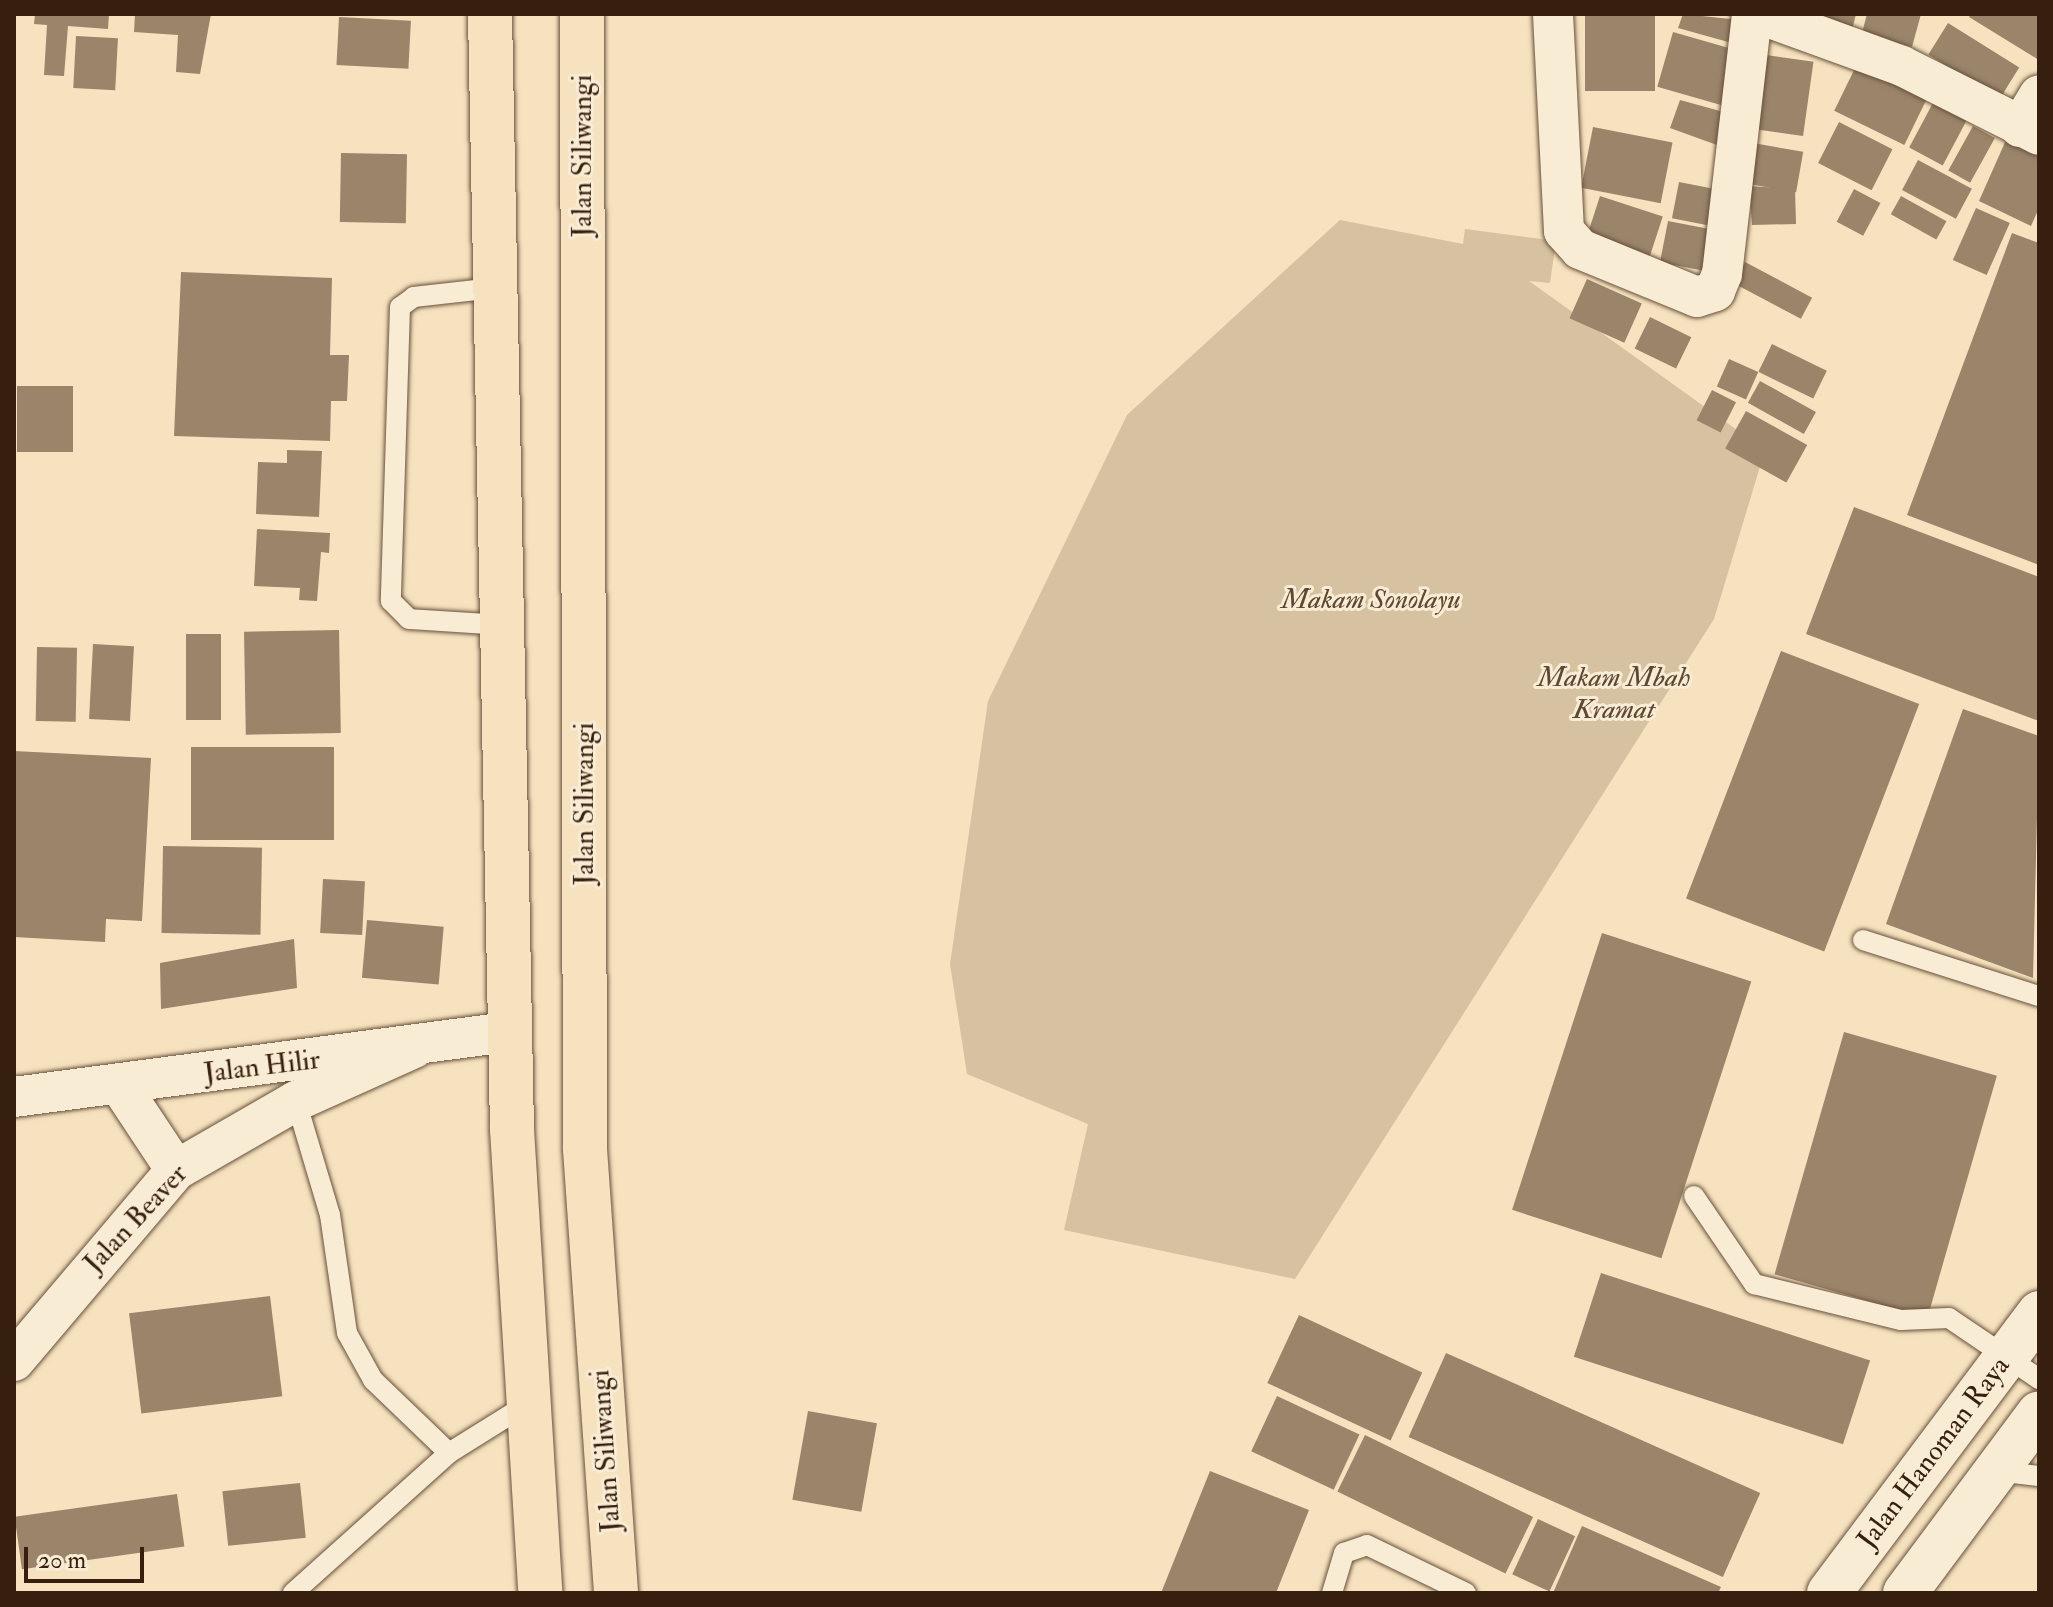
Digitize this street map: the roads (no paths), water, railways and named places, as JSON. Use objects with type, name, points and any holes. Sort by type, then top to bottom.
[{"type":"highway","points":[[490,14],[509,1032],[540,1593]]},
{"type":"highway","name":"Jalan Siliwangi","points":[[582,14],[586,565],[585,1149],[616,1593]]},
{"type":"street","points":[[1553,14],[1564,231],[1580,249],[1697,297],[1715,291],[1752,14]]},
{"type":"street","points":[[1759,14],[1902,66],[2033,119]]},
{"type":"street","name":"Jalan Hilir","points":[[14,1097],[414,1048],[509,1032]]},
{"type":"street","name":"Jalan Beaver","points":[[14,1361],[176,1170],[296,1101],[414,1048]]},
{"type":"street","points":[[119,1084],[176,1170]]},
{"type":"street","name":"Jalan Hanoman Raya","points":[[1829,1593],[2024,1367],[2039,1313]]},
{"type":"street","points":[[1905,1593],[2039,1413]]},
{"type":"lane","points":[[494,288],[414,297],[400,307],[391,601],[409,619],[501,625]]},
{"type":"lane","points":[[1863,940],[2039,996]]},
{"type":"lane","points":[[296,1101],[330,1215],[347,1333],[373,1380],[449,1453]]},
{"type":"lane","points":[[1694,1196],[1754,1284],[1901,1320],[1949,1318],[2024,1367]]},
{"type":"lane","points":[[293,1593],[449,1453],[529,1403]]},
{"type":"lane","points":[[1996,1471],[2039,1476]]},
{"type":"lane","points":[[1332,1593],[1344,1553],[1367,1545],[1466,1593]]},
{"type":"park label","name":"Makam Sonolayu","points":[[1371,600]]},
{"type":"park label","name":"Makam Mbah Kramat","points":[[1614,694]]}]
